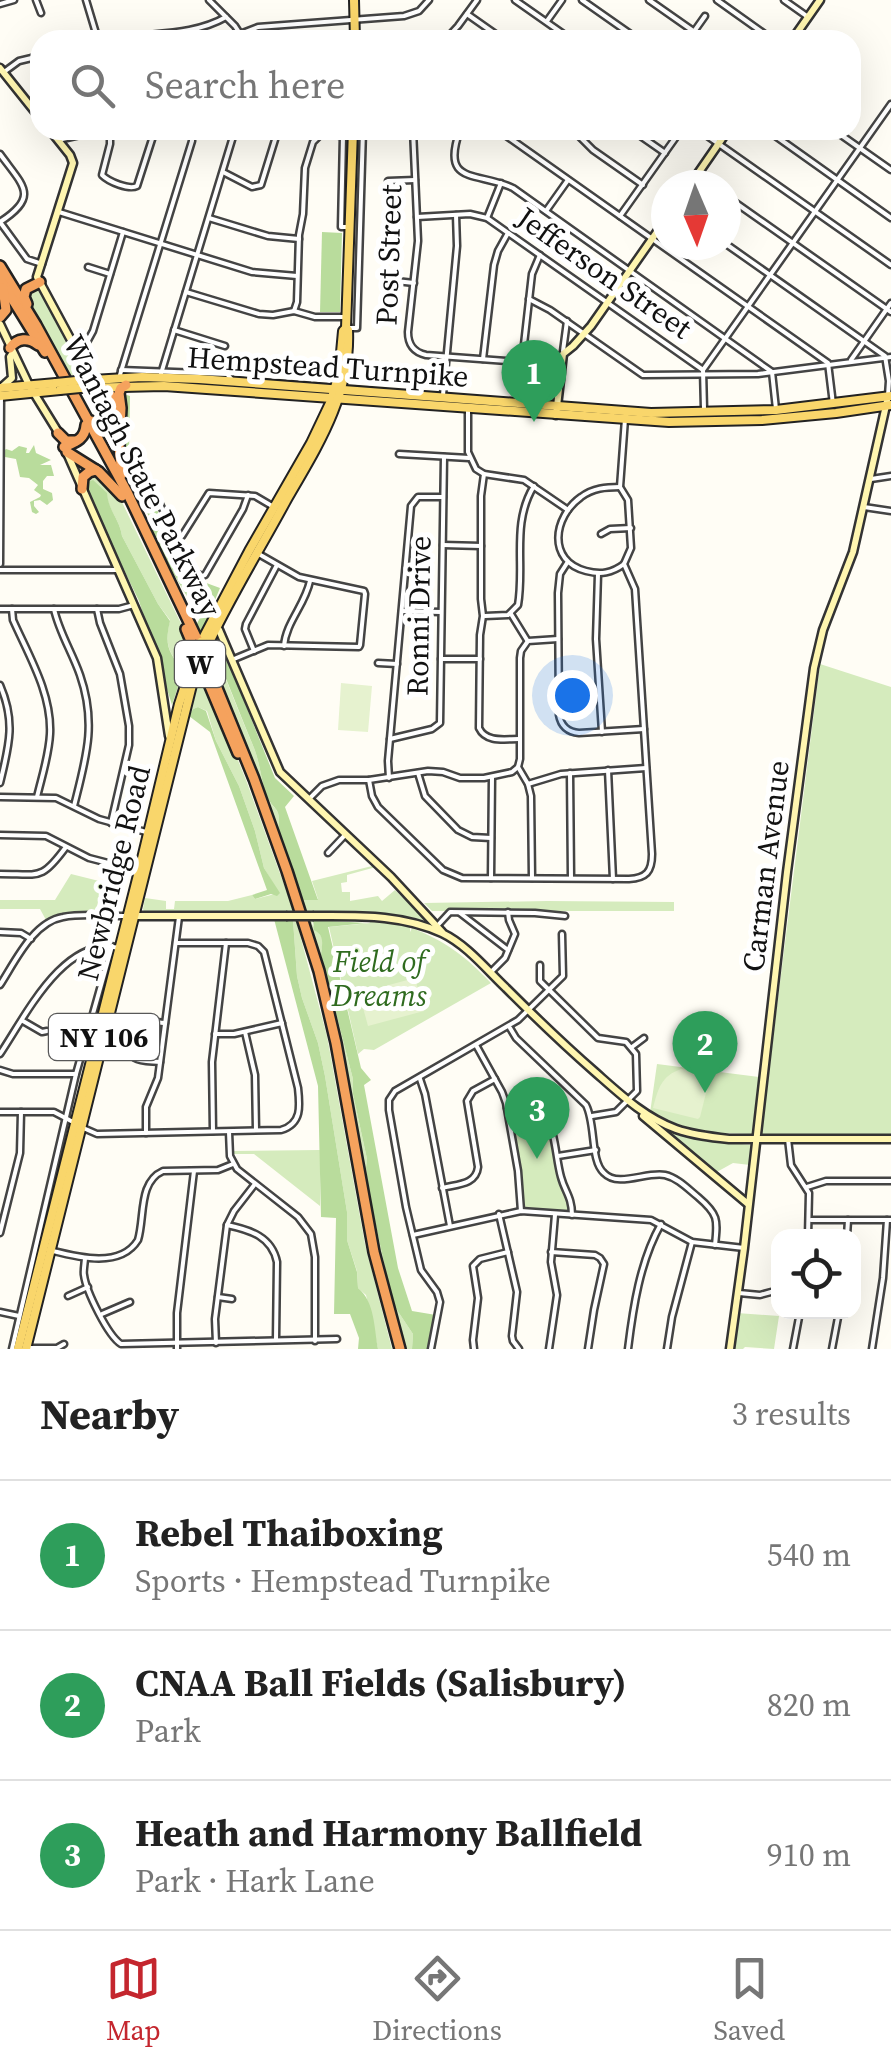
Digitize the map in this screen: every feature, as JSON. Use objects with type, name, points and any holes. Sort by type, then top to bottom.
[{"type":"highway","points":[[1,274],[21,282],[39,279]]},
{"type":"highway","points":[[0,320],[6,310],[1,274]]},
{"type":"highway","name":"Wantagh State Parkway","points":[[1,274],[36,325],[179,599],[268,816],[304,922],[332,1024],[371,1235],[397,1349]]},
{"type":"highway","name":"Wantagh State Parkway","points":[[1,274],[87,422]]},
{"type":"highway","points":[[36,325],[24,292],[39,279]]},
{"type":"highway","points":[[11,351],[24,339],[44,350]]},
{"type":"highway","points":[[122,378],[118,448],[124,494]]},
{"type":"highway","points":[[94,383],[113,398],[118,421],[103,429],[87,422],[84,435],[66,449],[124,494]]},
{"type":"highway","points":[[58,432],[66,440],[78,441]]},
{"type":"highway","points":[[82,489],[83,477],[88,472],[99,472]]},
{"type":"main road","points":[[354,0],[354,30]]},
{"type":"main road","points":[[799,30],[820,0]]},
{"type":"main road","points":[[4,73],[30,106]]},
{"type":"main road","points":[[58,140],[73,163],[39,279],[94,383]]},
{"type":"main road","name":"NY 106","points":[[213,626],[248,551],[298,474],[337,394],[347,316],[349,140]]},
{"type":"main road","points":[[700,170],[722,140]]},
{"type":"main road","points":[[556,410],[563,354],[584,334],[651,240]]},
{"type":"main road","points":[[0,320],[11,351],[54,422]]},
{"type":"main road","points":[[0,385],[11,380],[13,374],[11,351]]},
{"type":"main road","points":[[78,383],[84,371],[79,355]]},
{"type":"main road","name":"Hempstead Turnpike","points":[[0,385],[56,388],[122,378],[162,378],[704,422],[762,420],[889,401]]},
{"type":"main road","name":"Hempstead Turnpike","points":[[162,378],[230,378],[337,394],[443,398],[468,404]]},
{"type":"main road","points":[[56,388],[47,402],[54,422],[157,658],[170,742]]},
{"type":"main road","name":"Hempstead Turnpike","points":[[0,399],[32,389]]},
{"type":"main road","name":"Hempstead Turnpike","points":[[625,415],[776,410],[889,401]]},
{"type":"main road","name":"Carman Avenue","points":[[730,1349],[814,668],[823,630],[854,552],[889,401]]},
{"type":"main road","name":"NY 106","points":[[213,626],[257,554],[277,510]]},
{"type":"main road","points":[[213,626],[219,630],[233,660],[278,769],[444,934]]},
{"type":"main road","name":"Newbridge Road","points":[[26,1349],[46,1250],[181,712],[196,662],[213,626]]},
{"type":"main road","points":[[164,695],[169,707],[181,712]]},
{"type":"main road","name":"Newbridge Road","points":[[106,1017],[116,947],[131,916],[170,742],[181,712]]},
{"type":"main road","points":[[131,916],[387,917],[444,934],[468,950],[642,1115],[666,1129],[749,1205]]},
{"type":"main road","points":[[666,1129],[756,1139],[891,1138]]},
{"type":"main road","name":"Newbridge Road","points":[[15,1349],[46,1250]]},
{"type":"street","points":[[0,4],[14,0]]},
{"type":"street","points":[[36,0],[41,14]]},
{"type":"street","points":[[86,0],[95,30]]},
{"type":"street","points":[[209,0],[237,30]]},
{"type":"street","points":[[250,30],[413,14],[429,0]]},
{"type":"street","points":[[453,30],[476,0]]},
{"type":"street","points":[[515,0],[558,30]]},
{"type":"street","points":[[546,22],[562,0]]},
{"type":"street","points":[[582,0],[625,30]]},
{"type":"street","points":[[592,6],[596,0]]},
{"type":"street","points":[[649,0],[693,30]]},
{"type":"street","points":[[717,0],[759,30]]},
{"type":"street","points":[[784,0],[808,17]]},
{"type":"street","points":[[467,14],[490,30]]},
{"type":"street","points":[[695,30],[705,16]]},
{"type":"street","points":[[189,30],[226,17]]},
{"type":"street","points":[[0,83],[4,73],[19,61],[30,58]]},
{"type":"street","points":[[704,413],[704,372],[891,104]]},
{"type":"street","points":[[110,140],[102,176],[131,188],[137,186],[151,140]]},
{"type":"street","points":[[122,378],[192,140]]},
{"type":"street","points":[[162,378],[233,140]]},
{"type":"street","points":[[223,172],[252,188],[260,185],[275,140]]},
{"type":"street","points":[[294,311],[305,168],[315,140]]},
{"type":"street","points":[[346,328],[357,328],[363,140]]},
{"type":"street","name":"Post Street","points":[[413,140],[418,241],[408,332],[411,346],[421,354],[562,365]]},
{"type":"street","points":[[458,140],[454,164],[458,170],[501,182],[772,372],[776,410]]},
{"type":"street","points":[[514,140],[651,238]]},
{"type":"street","points":[[582,140],[642,185]]},
{"type":"street","points":[[646,140],[665,153]]},
{"type":"street","points":[[620,216],[674,140]]},
{"type":"street","points":[[713,140],[891,265]]},
{"type":"street","points":[[781,140],[891,218]]},
{"type":"street","points":[[848,140],[891,170]]},
{"type":"street","points":[[0,154],[23,188],[25,198],[19,209],[0,222],[24,256],[42,264]]},
{"type":"street","points":[[388,181],[415,180]]},
{"type":"street","points":[[546,212],[568,180]]},
{"type":"street","points":[[487,218],[501,182]]},
{"type":"street","points":[[741,207],[889,311]]},
{"type":"street","points":[[59,212],[263,274],[298,276]]},
{"type":"street","name":"Jefferson Street","points":[[417,217],[470,214],[487,218],[704,372]]},
{"type":"street","points":[[443,398],[456,215]]},
{"type":"street","points":[[209,218],[268,236],[299,239]]},
{"type":"street","points":[[79,355],[90,338],[123,232]]},
{"type":"street","points":[[483,359],[494,264],[508,233]]},
{"type":"street","points":[[522,362],[532,274],[540,255]]},
{"type":"street","points":[[741,255],[888,358]]},
{"type":"street","points":[[682,260],[828,366],[833,405]]},
{"type":"street","points":[[88,267],[110,274]]},
{"type":"street","points":[[387,280],[414,283]]},
{"type":"street","points":[[186,292],[259,314],[294,311],[315,316],[347,316]]},
{"type":"street","points":[[529,298],[643,375],[772,372],[888,358]]},
{"type":"street","points":[[849,363],[891,303]]},
{"type":"street","points":[[563,354],[567,321]]},
{"type":"street","points":[[174,330],[226,346]]},
{"type":"street","points":[[888,358],[889,401]]},
{"type":"street","name":"Hempstead Turnpike","points":[[122,378],[230,378]]},
{"type":"street","points":[[0,399],[0,567],[119,570]]},
{"type":"street","points":[[468,404],[467,446],[476,469],[534,486],[568,510]]},
{"type":"street","points":[[620,487],[591,491],[568,510],[559,537],[560,550],[568,564],[598,574],[615,571],[624,564],[631,548],[628,500],[620,487],[625,415]]},
{"type":"street","points":[[399,454],[470,458]]},
{"type":"street","name":"Ronni Drive","points":[[390,739],[439,724],[444,457]]},
{"type":"street","points":[[484,474],[480,732],[490,739],[519,739]]},
{"type":"street","points":[[870,480],[891,476]]},
{"type":"street","points":[[483,616],[506,616],[518,606],[521,516],[534,486]]},
{"type":"street","points":[[177,539],[206,494],[255,496],[277,510]]},
{"type":"street","points":[[158,500],[192,572],[205,575],[248,495]]},
{"type":"street","points":[[389,778],[411,504],[418,497],[444,497]]},
{"type":"street","points":[[864,506],[891,512]]},
{"type":"street","points":[[601,534],[610,529],[630,528]]},
{"type":"street","points":[[443,545],[481,546]]},
{"type":"street","points":[[233,660],[268,645],[360,645],[364,591],[310,580],[257,554]]},
{"type":"street","points":[[568,564],[558,581],[562,723],[573,732],[644,730]]},
{"type":"street","points":[[369,780],[378,807],[442,870],[458,878],[614,879],[642,878],[648,874],[652,866],[634,589],[624,564]]},
{"type":"street","points":[[254,651],[246,624],[277,565]]},
{"type":"street","points":[[598,574],[596,652],[602,732]]},
{"type":"street","points":[[284,646],[286,630],[310,580]]},
{"type":"street","points":[[0,609],[119,609],[134,605]]},
{"type":"street","points":[[12,609],[13,620],[42,684],[49,717],[49,744],[37,797]]},
{"type":"street","points":[[54,609],[81,678],[90,723],[74,806]]},
{"type":"street","points":[[97,609],[120,674],[129,726],[110,823]]},
{"type":"street","points":[[402,611],[441,612]]},
{"type":"street","points":[[511,614],[528,641]]},
{"type":"street","points":[[528,641],[558,639]]},
{"type":"street","points":[[309,799],[331,782],[436,771],[460,778],[492,778],[518,768],[520,658],[528,641]]},
{"type":"street","points":[[441,659],[480,660]]},
{"type":"street","points":[[378,662],[397,664]]},
{"type":"street","points":[[0,686],[9,710],[11,731],[0,784]]},
{"type":"street","points":[[518,768],[531,796],[532,878]]},
{"type":"street","points":[[528,784],[570,773],[646,768]]},
{"type":"street","points":[[608,770],[614,879]]},
{"type":"street","points":[[418,773],[424,796],[458,830],[472,838],[491,838]]},
{"type":"street","points":[[570,773],[571,878]]},
{"type":"street","points":[[491,878],[492,778]]},
{"type":"street","points":[[0,796],[56,798],[110,823],[152,834]]},
{"type":"street","points":[[328,854],[346,834]]},
{"type":"street","points":[[0,836],[46,836],[90,858],[140,870]]},
{"type":"street","points":[[0,874],[46,872],[66,847]]},
{"type":"street","points":[[438,926],[450,912],[565,916]]},
{"type":"street","points":[[458,912],[508,950]]},
{"type":"street","points":[[491,972],[504,958],[514,934],[508,912]]},
{"type":"street","points":[[0,985],[31,938],[44,926],[64,916],[131,916]]},
{"type":"street","points":[[146,1133],[146,1107],[160,1062],[179,916]]},
{"type":"street","points":[[0,932],[17,932],[31,938]]},
{"type":"street","points":[[430,1349],[440,1302],[421,1270],[388,1104],[396,1091],[529,1011],[563,976],[562,934]]},
{"type":"street","points":[[0,1112],[54,1112],[97,1134],[287,1129],[294,1124],[299,1115],[298,1088],[264,952],[252,944],[176,943]]},
{"type":"street","points":[[214,1131],[212,1062],[226,943]]},
{"type":"street","points":[[0,1054],[63,966],[82,953],[116,947],[76,1074],[19,1316],[15,1349]]},
{"type":"street","points":[[540,966],[540,981],[598,1038],[621,1040],[636,1054],[637,1092],[616,1112],[592,1116]]},
{"type":"street","points":[[23,1020],[42,1032],[48,1031]]},
{"type":"street","points":[[160,1062],[132,1056],[131,1033],[134,1024],[142,1020],[165,1024]]},
{"type":"street","points":[[216,1034],[282,1023]]},
{"type":"street","points":[[509,1026],[516,1038],[582,1099],[592,1116],[600,1168],[611,1178],[661,1174],[679,1181],[714,1212],[715,1245]]},
{"type":"street","points":[[245,1032],[255,1075],[256,1130]]},
{"type":"street","points":[[632,1047],[644,1038]]},
{"type":"street","points":[[476,1045],[507,1108],[521,1211]]},
{"type":"street","points":[[0,1070],[13,1074],[76,1074]]},
{"type":"street","points":[[419,1077],[450,1226]]},
{"type":"street","points":[[442,1188],[470,1182],[477,1175],[467,1101],[473,1092],[495,1078]]},
{"type":"street","points":[[507,1108],[528,1106],[554,1132],[560,1177],[572,1202],[572,1215]]},
{"type":"street","points":[[0,1233],[20,1153],[21,1112]]},
{"type":"street","points":[[229,1131],[232,1164],[298,1218],[312,1238],[315,1341]]},
{"type":"street","points":[[788,1138],[790,1165],[810,1199],[808,1229]]},
{"type":"street","points":[[558,1156],[596,1150]]},
{"type":"street","points":[[46,1250],[85,1258],[130,1251],[140,1234],[150,1178],[162,1171],[218,1170],[232,1164]]},
{"type":"street","points":[[177,1346],[177,1312],[194,1170]]},
{"type":"street","points":[[807,1188],[826,1181],[891,1181]]},
{"type":"street","points":[[216,1343],[228,1225],[256,1184]]},
{"type":"street","points":[[413,1235],[521,1211],[645,1219],[692,1242],[744,1248]]},
{"type":"street","points":[[499,1214],[517,1292],[512,1336],[519,1349]]},
{"type":"street","points":[[550,1349],[557,1295],[551,1262],[555,1214]]},
{"type":"street","points":[[809,1220],[889,1220],[872,1349]]},
{"type":"street","points":[[847,1229],[848,1220]]},
{"type":"street","points":[[628,1349],[638,1291],[651,1245],[662,1224]]},
{"type":"street","points":[[228,1225],[255,1233],[274,1251],[276,1342]]},
{"type":"street","points":[[667,1349],[692,1242]]},
{"type":"street","points":[[474,1349],[478,1298],[473,1266],[480,1259],[508,1252]]},
{"type":"street","points":[[552,1252],[595,1256],[604,1264],[588,1349]]},
{"type":"street","points":[[85,1258],[88,1287],[110,1336],[121,1344],[177,1346],[338,1339]]},
{"type":"street","points":[[68,1296],[88,1287]]},
{"type":"street","points":[[738,1294],[771,1292]]},
{"type":"street","points":[[218,1297],[232,1298]]},
{"type":"street","points":[[100,1315],[130,1302]]},
{"type":"street","points":[[0,1312],[19,1316]]},
{"type":"street","points":[[793,1349],[799,1319]]},
{"type":"street","points":[[832,1349],[838,1319]]},
{"type":"street","points":[[26,1349],[59,1348],[64,1344]]},
{"type":"green space","points":[[322,232],[342,233],[340,312],[320,312]]},
{"type":"green space","points":[[34,287],[74,353],[80,373],[67,376],[27,302],[27,293]]},
{"type":"green space","points":[[124,394],[130,396],[129,453],[190,577],[220,588],[199,638],[196,625],[200,618],[154,535],[143,498],[133,485],[126,464]]},
{"type":"green space","points":[[34,445],[36,453],[51,460],[40,465],[51,465],[54,476],[43,481],[43,489],[52,493],[53,500],[47,505],[34,501],[39,512],[36,514],[30,502],[41,495],[34,490],[38,485],[20,477],[16,459],[5,457],[3,452],[19,446],[29,453]]},
{"type":"green space","points":[[94,473],[118,494],[190,642],[193,652],[183,672],[169,648],[170,620],[122,536],[106,493],[85,489],[84,481]]},
{"type":"green space","points":[[93,480],[107,493],[122,536],[170,621],[169,648],[183,672],[172,705],[139,601],[85,489]]},
{"type":"green space","points":[[215,641],[221,644],[275,778],[294,796],[285,807],[318,900],[301,900],[278,830],[278,812],[266,794],[254,748],[219,661],[207,656]]},
{"type":"green space","points":[[207,656],[219,660],[254,748],[266,795],[278,812],[278,830],[301,900],[318,899],[312,881],[376,865],[347,875],[347,882],[341,883],[342,892],[350,892],[350,901],[378,896],[382,901],[395,890],[427,921],[365,912],[303,912]]},
{"type":"green space","points":[[820,664],[891,687],[891,1135],[761,1134]]},
{"type":"green space","points":[[201,669],[294,912],[144,912],[145,898],[166,901],[166,909],[174,909],[175,901],[228,901],[252,895],[255,899],[279,893],[264,868],[239,786],[216,741],[207,711],[198,707],[189,716]]},
{"type":"green space","points":[[341,683],[372,686],[368,732],[338,730]]},
{"type":"green space","points":[[198,707],[206,711],[239,786],[264,868],[280,893],[277,896],[255,899],[252,895],[267,890],[210,732],[189,716]]},
{"type":"green space","points":[[71,874],[103,882],[95,914],[65,913],[46,920],[40,909],[0,909],[0,900],[55,900]]},
{"type":"green space","points":[[674,902],[674,911],[432,911],[424,903]]},
{"type":"green space","points":[[274,919],[293,920],[297,976],[325,1076],[347,1212],[347,1240],[358,1288],[371,1308],[378,1349],[358,1349],[359,1338],[350,1314],[334,1314],[336,1218],[321,1217],[318,1086]]},
{"type":"green space","points":[[293,920],[327,1036],[365,1244],[392,1349],[378,1349],[366,1295],[358,1288],[347,1240],[347,1212],[325,1076],[297,976]]},
{"type":"green space","points":[[305,920],[313,920],[323,939],[321,955],[353,1079],[369,1194],[393,1304],[413,1334],[412,1349],[402,1349],[384,1282]]},
{"type":"green space","points":[[313,920],[367,923],[328,927],[361,1068],[371,1080],[364,1085],[398,1268],[412,1311],[436,1315],[428,1349],[412,1349],[413,1334],[393,1304],[369,1194],[353,1079],[321,955],[321,937],[314,930]]},
{"type":"green space","name":"Field of Dreams","points":[[369,920],[410,926],[410,932],[412,928],[446,944],[491,983],[374,1050],[364,1049],[358,1054],[329,927],[370,923]]},
{"type":"green space","name":"Field of Dreams","points":[[415,978],[424,1011],[368,1026],[359,993]]},
{"type":"green space","points":[[657,1064],[759,1077],[752,1134],[690,1129],[650,1113]]},
{"type":"green space","points":[[681,1069],[711,1073],[698,1119],[653,1108],[665,1079]]},
{"type":"green space","points":[[507,1108],[535,1110],[549,1124],[572,1215],[521,1211]]},
{"type":"green space","points":[[666,1129],[701,1140],[752,1145],[750,1165],[733,1163],[715,1173]]},
{"type":"green space","points":[[320,1150],[320,1206],[254,1154],[233,1154],[233,1151]]},
{"type":"green space","points":[[737,1313],[779,1319],[774,1349],[730,1349]]},
{"type":"place","name":"Rebel Thaiboxing","points":[[534,422]]},
{"type":"place","name":"CNAA Ball Fields (Salisbury)","points":[[705,1093]]},
{"type":"place","name":"Heath and Harmony Ballfield","points":[[537,1159]]}]
